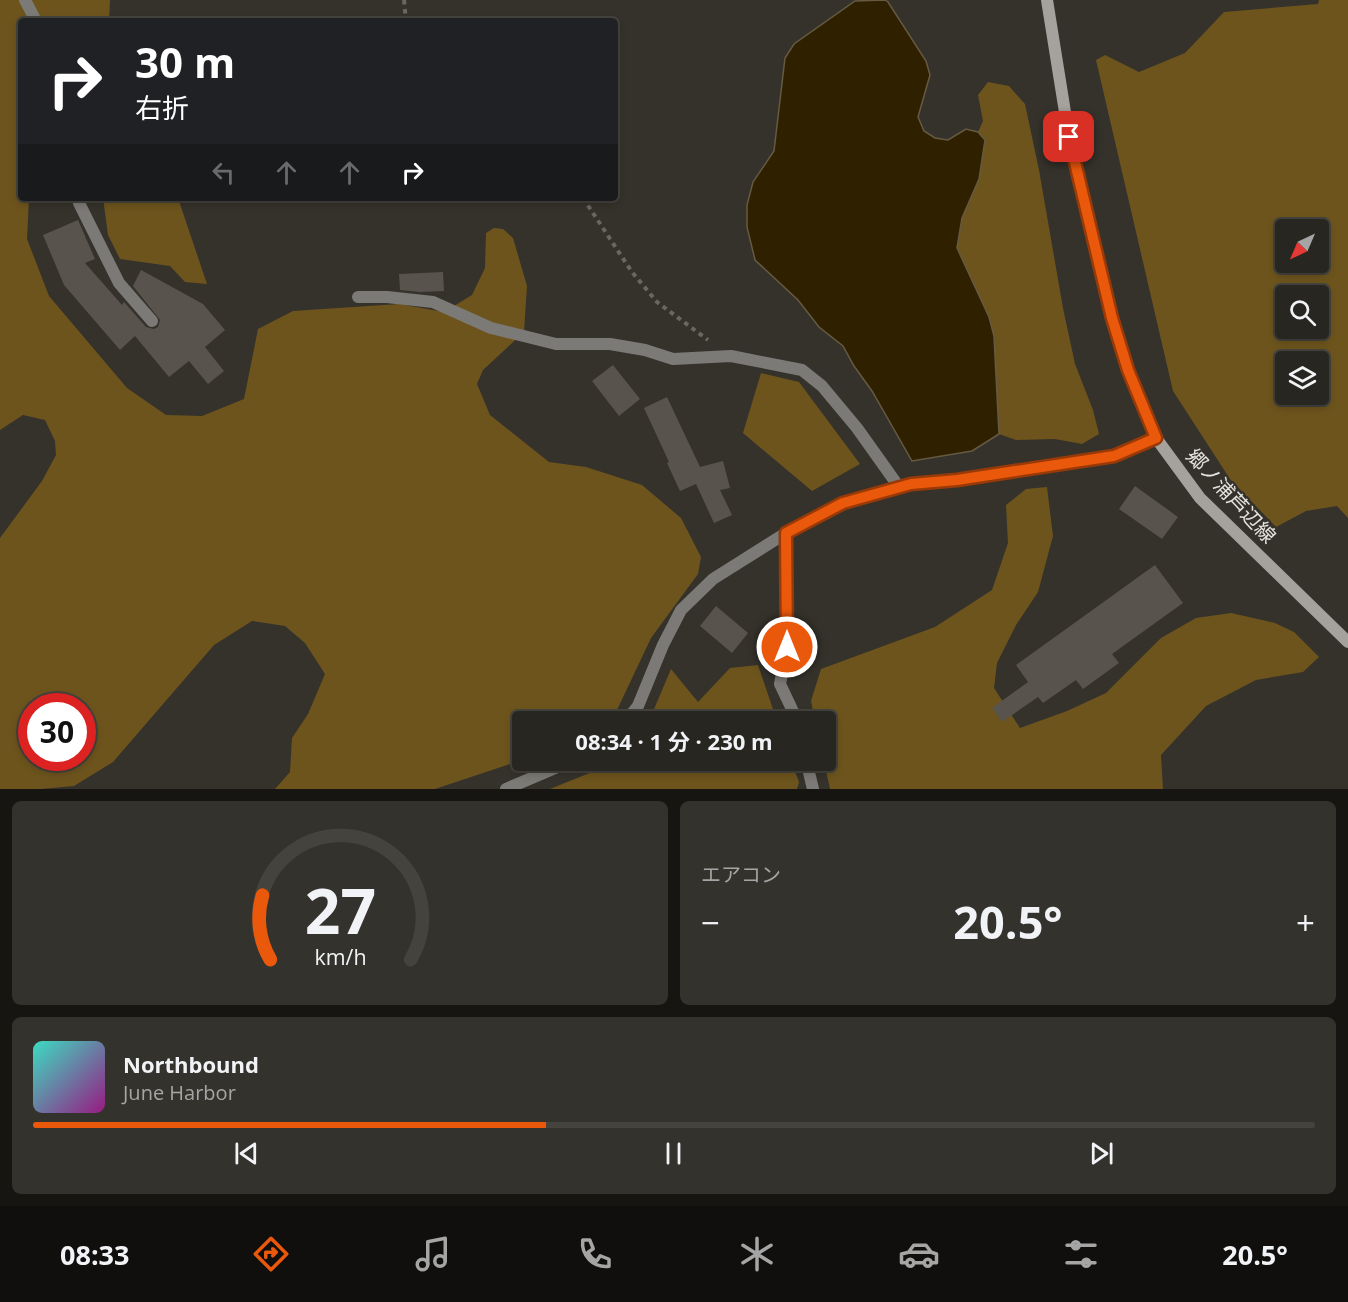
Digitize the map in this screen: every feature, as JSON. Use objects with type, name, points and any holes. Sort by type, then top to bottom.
[{"type":"main road","name":"郷ノ浦芦辺線","points":[[1047,0],[1069,137],[1112,318],[1128,370],[1156,438],[1200,498],[1348,642]]},
{"type":"street","points":[[25,0],[34,18]]},
{"type":"street","points":[[79,201],[119,283],[152,321]]},
{"type":"street","points":[[358,297],[387,297],[433,302],[491,328],[556,344],[610,344],[645,350],[673,359],[731,356],[802,370],[822,386],[857,428],[899,487]]},
{"type":"street","points":[[634,711],[681,610],[713,579],[786,533],[843,503],[899,487],[1114,456],[1156,438]]},
{"type":"street","points":[[786,533],[787,647],[780,684],[794,711]]},
{"type":"street","points":[[506,789],[548,771]]},
{"type":"street","points":[[809,771],[813,789]]},
{"type":"path","points":[[404,0],[406,18]]},
{"type":"path","points":[[585,201],[632,272],[657,302],[731,356]]},
{"type":"shaded area","points":[[0,0],[110,0],[109,18],[18,18],[18,201],[29,201],[27,239],[49,296],[127,388],[166,415],[202,416],[244,399],[258,329],[293,311],[399,304],[444,312],[472,295],[485,268],[486,233],[494,228],[503,229],[513,238],[527,286],[524,332],[483,370],[477,384],[490,415],[549,462],[586,467],[642,485],[681,518],[701,557],[698,574],[651,638],[616,711],[512,711],[512,763],[435,789],[275,789],[290,772],[292,738],[308,714],[325,674],[305,643],[285,626],[252,621],[214,645],[113,762],[74,786],[0,789],[0,538],[42,481],[56,455],[55,441],[45,420],[23,415],[0,430]]},
{"type":"shaded area","points":[[885,0],[926,61],[930,75],[918,117],[924,131],[935,138],[948,140],[966,129],[978,132],[985,140],[979,179],[962,218],[957,248],[989,317],[994,336],[999,434],[972,451],[912,461],[843,346],[819,327],[798,300],[755,260],[747,227],[747,205],[753,182],[774,151],[785,58],[794,44],[855,1]]},
{"type":"shaded area","points":[[1319,0],[1348,0],[1348,518],[1337,506],[1306,511],[1276,527],[1230,479],[1173,391],[1096,60],[1105,55],[1139,72],[1185,53],[1224,12],[1318,4]]},
{"type":"shaded area","points":[[988,82],[1009,86],[1025,104],[1075,364],[1093,410],[1099,434],[1082,444],[1055,439],[1016,440],[999,434],[994,336],[989,317],[957,248],[962,218],[979,179],[985,141],[978,132],[983,121],[978,95]]},
{"type":"shaded area","points":[[103,201],[179,201],[207,284],[185,282],[170,266],[120,259],[108,235]]},
{"type":"shaded area","points":[[761,373],[799,382],[860,464],[812,491],[743,433]]},
{"type":"shaded area","points":[[1047,487],[1053,536],[1038,592],[1016,625],[997,663],[994,688],[1020,728],[1067,711],[1106,693],[1161,638],[1196,618],[1231,613],[1275,623],[1294,632],[1319,657],[1303,672],[1256,680],[1206,706],[1161,755],[1163,789],[830,789],[826,771],[836,771],[836,711],[813,711],[811,701],[821,669],[935,627],[992,590],[1008,543],[1006,505],[1026,489]]},
{"type":"shaded area","points":[[758,665],[774,711],[653,711],[671,669],[698,702],[730,668]]},
{"type":"shaded area","points":[[795,771],[799,782],[797,789],[550,789],[592,772]]},
{"type":"building","points":[[78,220],[95,259],[85,263],[122,305],[124,302],[146,327],[154,329],[158,327],[160,320],[133,286],[141,270],[203,304],[225,330],[205,347],[224,371],[208,384],[189,361],[169,377],[135,336],[120,350],[64,285],[43,235]]},
{"type":"building","points":[[443,272],[444,291],[400,290],[399,274]]},
{"type":"building","points":[[613,365],[640,399],[619,416],[592,381]]},
{"type":"building","points":[[667,397],[700,467],[723,461],[730,488],[720,490],[732,515],[714,523],[696,484],[680,491],[644,408]]},
{"type":"building","points":[[1135,486],[1178,517],[1162,539],[1119,509]]},
{"type":"building","points":[[1155,565],[1183,603],[1112,654],[1119,663],[1083,689],[1076,680],[1043,703],[1038,697],[1002,722],[992,708],[1028,682],[1016,665]]},
{"type":"building","points":[[716,606],[748,633],[732,653],[700,626]]},
{"type":"route","points":[[787,647],[786,533],[843,503],[911,484],[957,480],[1114,456],[1156,438],[1128,370],[1112,318],[1069,137]]}]
